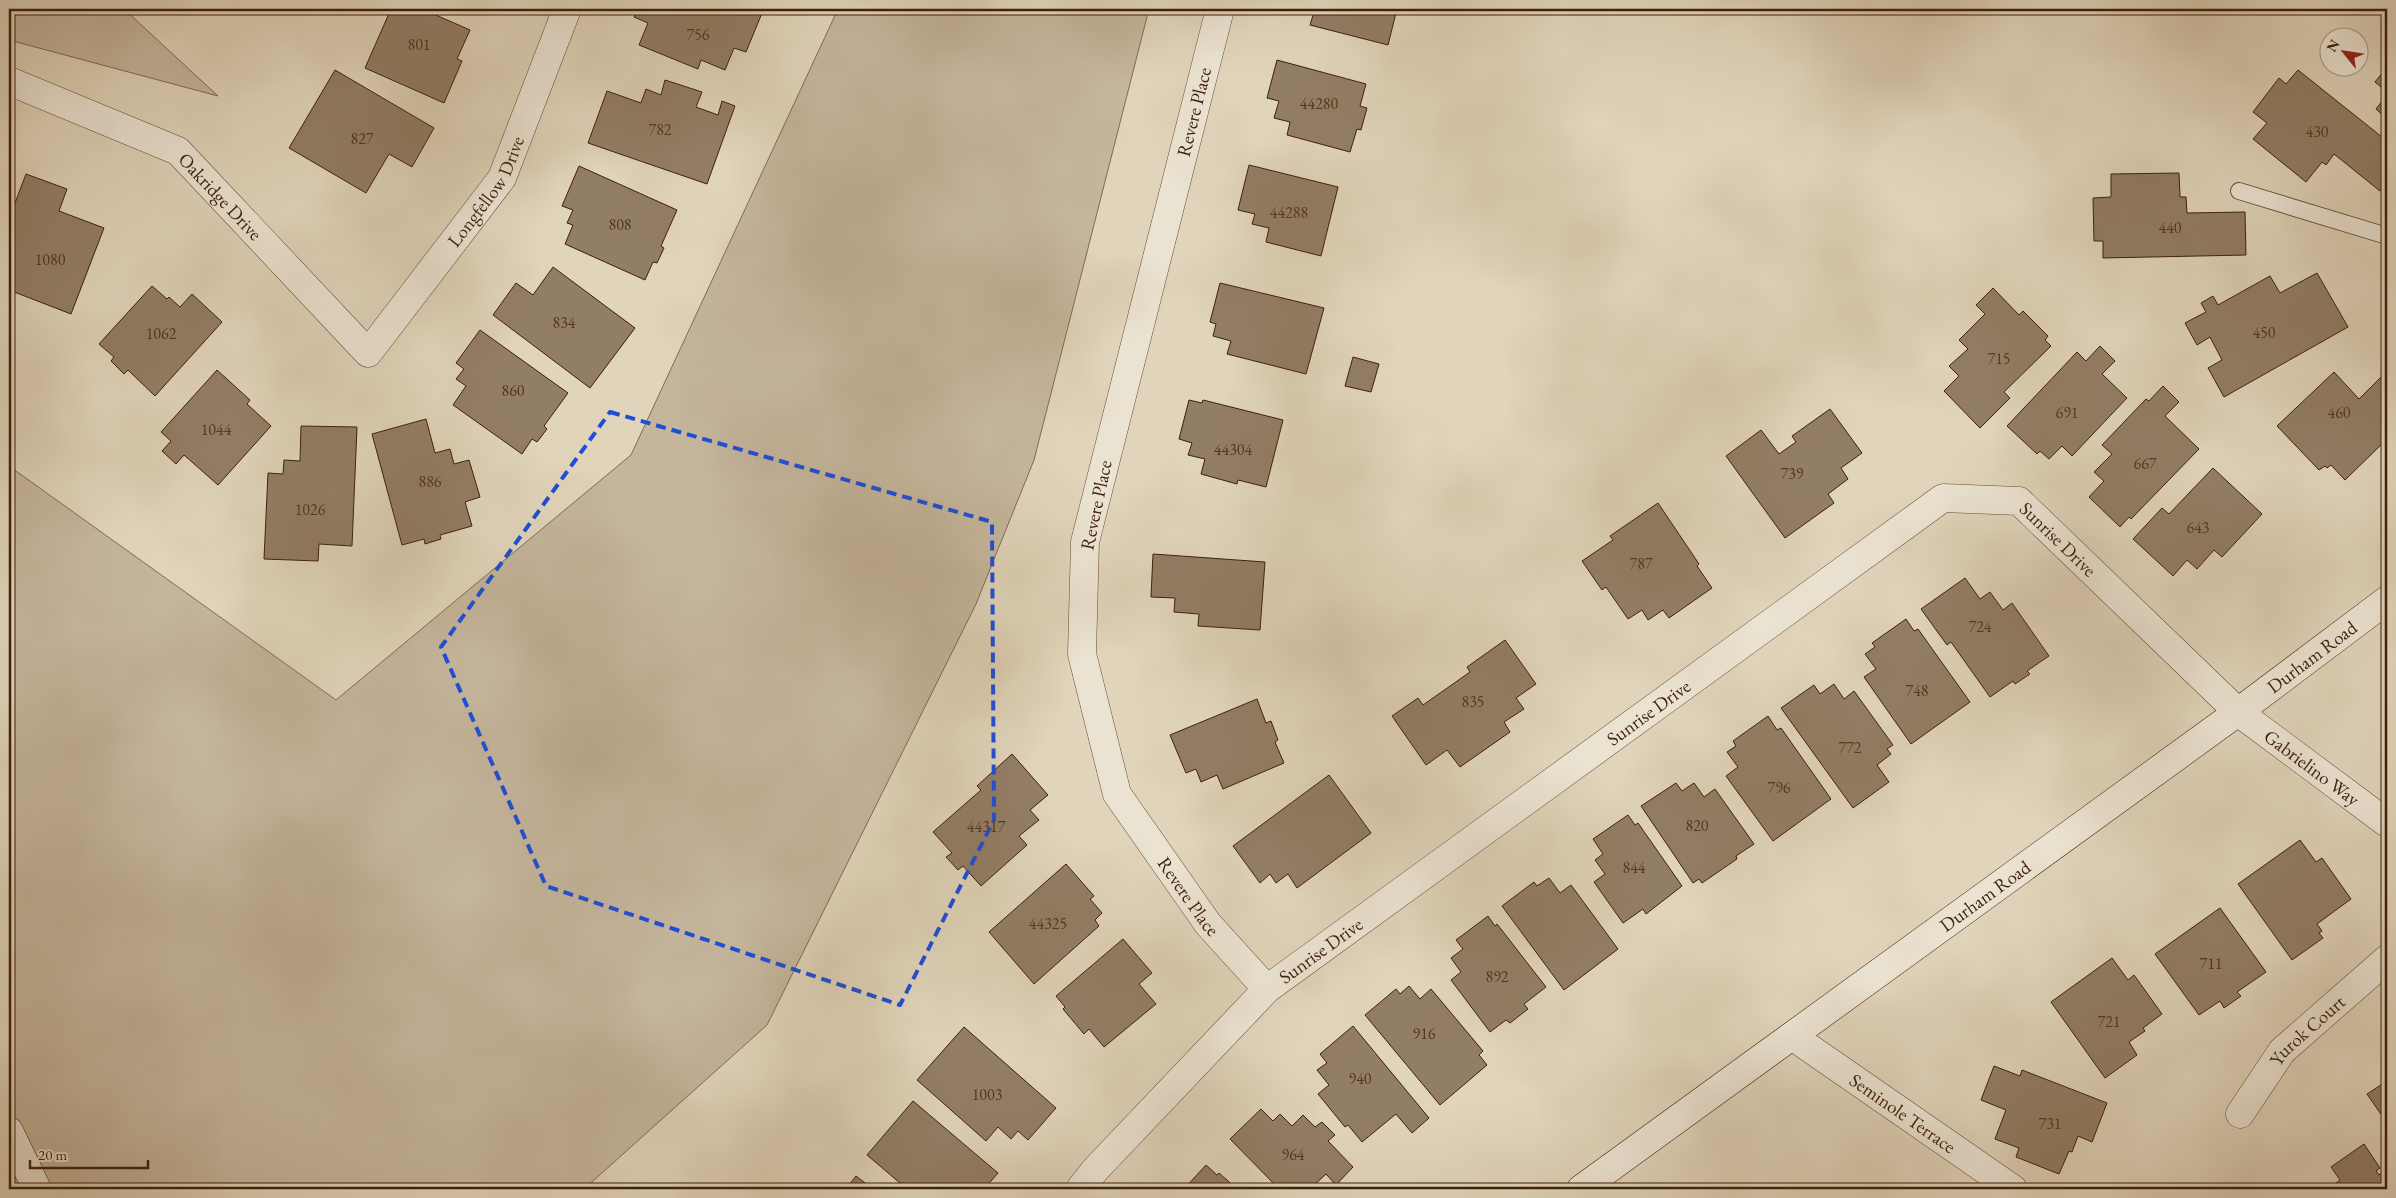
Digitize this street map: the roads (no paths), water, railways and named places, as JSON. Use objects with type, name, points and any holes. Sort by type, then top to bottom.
[{"type":"street","name":"Longfellow Drive","points":[[368,353],[502,178],[566,9]]},
{"type":"street","name":"Revere Place","points":[[1220,9],[1085,542],[1082,654],[1117,794],[1208,924],[1267,989]]},
{"type":"street","name":"Oakridge Drive","points":[[9,81],[178,151],[368,353]]},
{"type":"street","name":"Sunrise Drive","points":[[1080,1189],[1095,1170],[1267,989],[1943,498],[2019,501],[2238,712]]},
{"type":"street","name":"Durham Road","points":[[1582,1189],[2238,712],[2387,600]]},
{"type":"street","name":"Gabrielino Way","points":[[2238,712],[2387,824]]},
{"type":"street","name":"Yurok Court","points":[[2240,1114],[2282,1051],[2387,960]]},
{"type":"street","name":"Seminole Terrace","points":[[1792,1036],[2013,1189]]},
{"type":"street","points":[[9,1131],[37,1189]]},
{"type":"lane","points":[[2239,191],[2387,236]]}]
